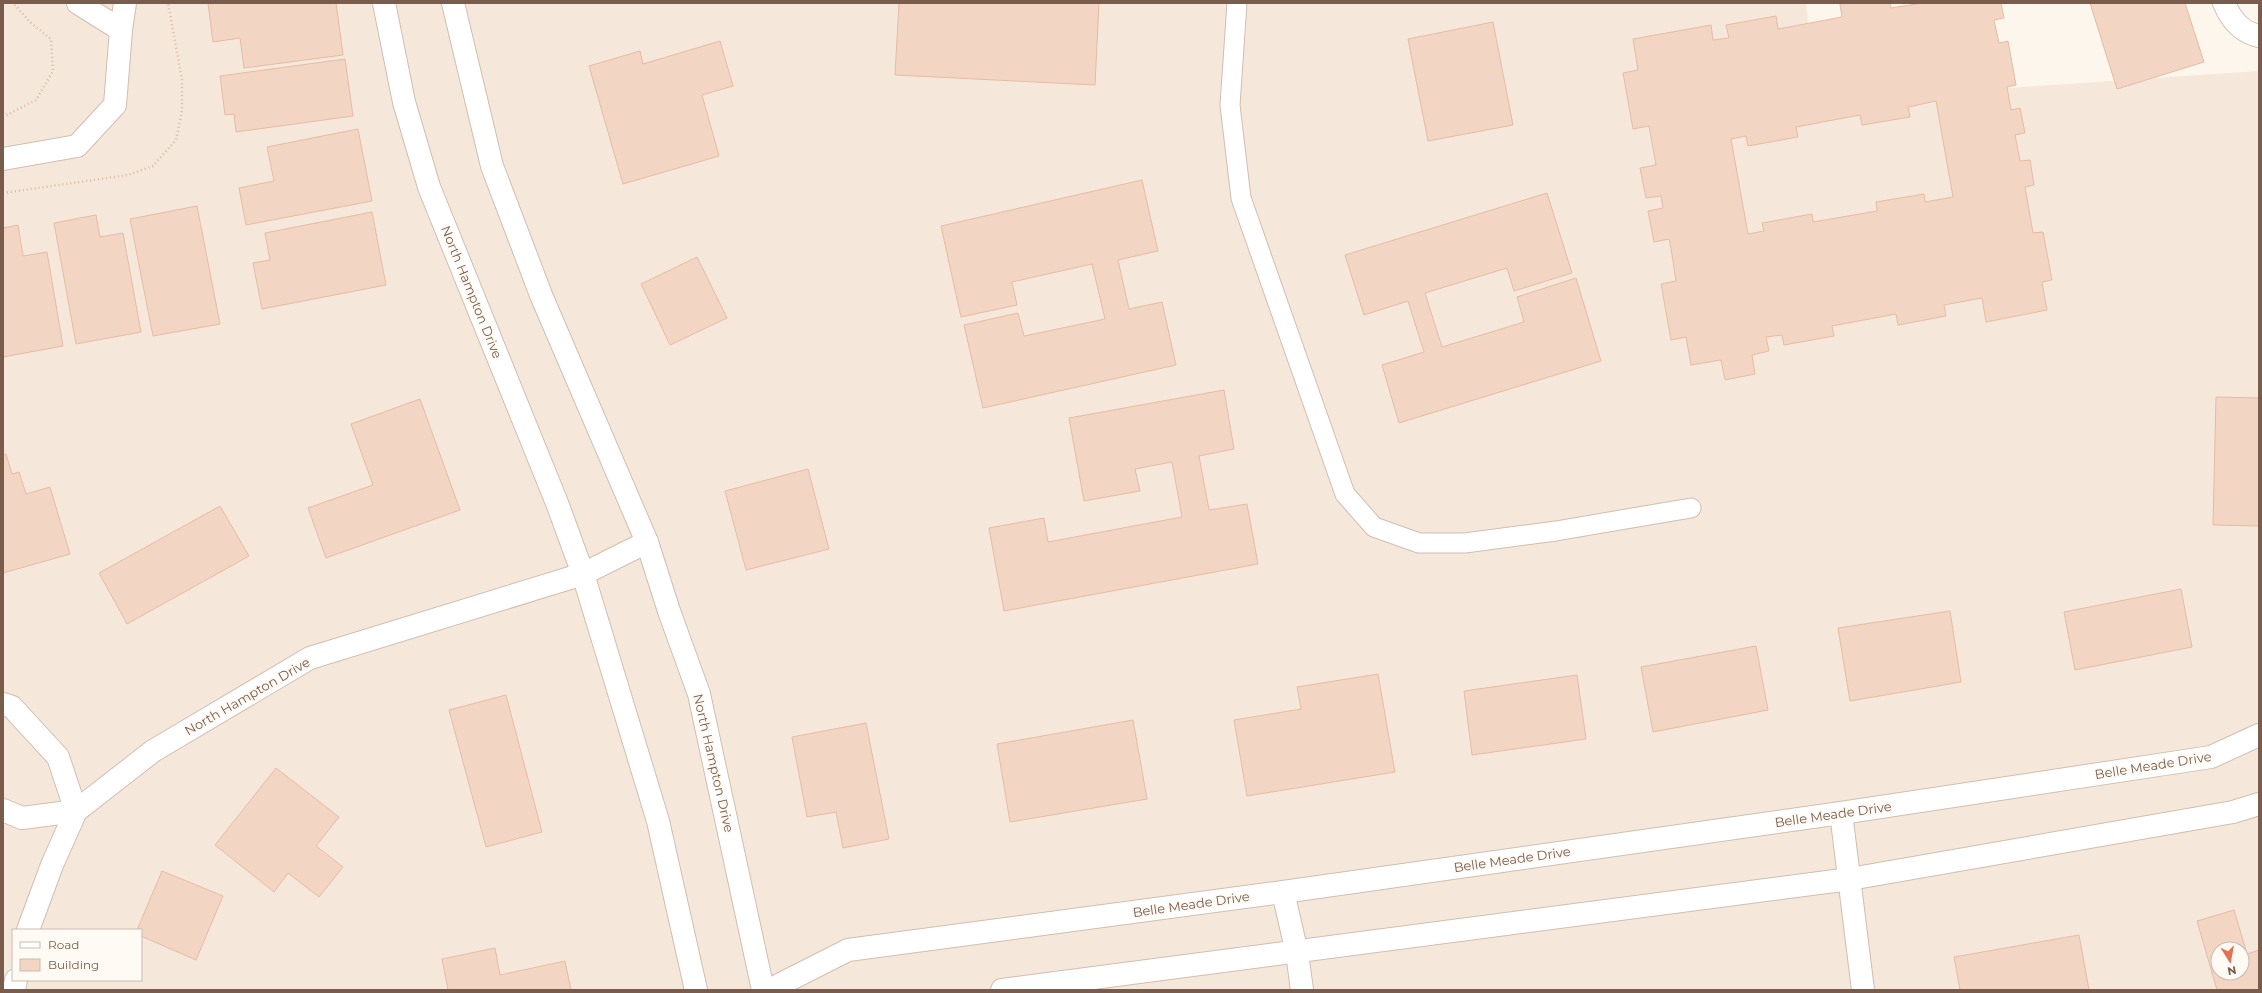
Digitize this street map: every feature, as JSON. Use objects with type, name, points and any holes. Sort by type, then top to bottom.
[{"type":"street","points":[[78,3],[121,30]]},
{"type":"street","points":[[3,159],[77,146],[115,105],[121,30],[125,3]]},
{"type":"street","name":"North Hampton Drive","points":[[384,3],[404,102],[429,187],[557,503],[583,574],[658,821],[696,990]]},
{"type":"street","name":"North Hampton Drive","points":[[453,3],[492,166],[541,295],[647,542],[669,611],[699,694],[763,990]]},
{"type":"street","points":[[2224,3],[2229,15],[2238,26],[2251,34],[2259,36]]},
{"type":"street","name":"North Hampton Drive","points":[[28,929],[52,865],[76,812],[153,751],[310,658],[583,574],[647,542]]},
{"type":"street","points":[[3,704],[12,707],[58,757],[76,812],[22,818],[3,810]]},
{"type":"street","name":"Belle Meade Drive","points":[[769,990],[848,950],[1284,892],[1842,813],[2211,757],[2259,735]]},
{"type":"street","points":[[1002,990],[1850,879],[2233,812],[2259,804]]},
{"type":"street","points":[[1842,813],[1863,990]]},
{"type":"street","points":[[1284,892],[1297,952],[1302,990]]},
{"type":"lane","points":[[1237,3],[1230,105],[1241,198],[1345,494],[1374,527],[1419,543],[1465,543],[1556,531],[1691,508]]},
{"type":"path","points":[[3,117],[36,100],[53,71],[51,39],[32,24],[13,3]]},
{"type":"shaded area","points":[[3,3],[1806,3],[1816,101],[2259,71],[2259,990],[3,990]]},
{"type":"building","points":[[208,3],[336,3],[343,55],[244,68],[240,38],[213,42]]},
{"type":"building","points":[[899,3],[1099,3],[1095,85],[895,75]]},
{"type":"building","points":[[1890,3],[1891,8],[1922,3],[2001,3],[2004,18],[1994,20],[1999,43],[2008,41],[2016,85],[2007,87],[2011,110],[2020,108],[2025,133],[2015,135],[2020,161],[2030,160],[2034,185],[2025,187],[2033,233],[2043,232],[2052,280],[2042,282],[2047,310],[1986,322],[1982,298],[1944,305],[1946,316],[1898,325],[1896,314],[1832,326],[1834,336],[1784,345],[1782,335],[1766,337],[1769,351],[1752,355],[1755,374],[1725,380],[1721,360],[1691,365],[1686,337],[1671,340],[1661,284],[1676,281],[1671,248],[1669,239],[1654,242],[1648,211],[1663,208],[1661,196],[1646,198],[1640,168],[1656,165],[1649,126],[1633,129],[1623,73],[1638,70],[1633,39],[1711,25],[1713,40],[1729,38],[1726,25],[1776,16],[1778,29],[1842,17],[1840,4]],"holes":[[[1936,101],[1953,197],[1925,202],[1924,194],[1876,202],[1877,211],[1813,222],[1812,214],[1762,223],[1764,231],[1748,234],[1731,139],[1746,136],[1748,146],[1798,137],[1796,127],[1860,115],[1862,125],[1910,117],[1908,107]]]},
{"type":"building","points":[[2090,3],[2185,3],[2204,62],[2117,89]]},
{"type":"building","points":[[1493,22],[1513,125],[1428,141],[1408,39]]},
{"type":"building","points":[[720,41],[733,86],[702,95],[719,156],[623,184],[589,66],[640,51],[643,64]]},
{"type":"building","points":[[345,59],[353,116],[236,132],[234,114],[225,115],[220,76]]},
{"type":"building","points":[[358,129],[372,201],[246,225],[239,188],[274,181],[267,147]]},
{"type":"building","points":[[1142,180],[1158,251],[1118,260],[1129,309],[1162,302],[1176,365],[983,408],[964,325],[1018,313],[1024,336],[1105,319],[1092,264],[1012,282],[1017,305],[961,317],[941,226]]},
{"type":"building","points":[[1547,193],[1572,273],[1514,291],[1507,268],[1425,293],[1442,347],[1524,322],[1517,297],[1576,278],[1601,361],[1399,423],[1382,365],[1424,352],[1408,301],[1364,315],[1345,255]]},
{"type":"building","points":[[197,206],[220,324],[153,336],[130,219]]},
{"type":"building","points":[[372,212],[386,285],[262,309],[253,263],[270,260],[265,233]]},
{"type":"building","points":[[96,215],[100,237],[123,233],[141,332],[76,344],[54,223]]},
{"type":"building","points":[[18,225],[23,256],[47,252],[63,346],[3,357],[3,228]]},
{"type":"building","points":[[697,257],[727,318],[670,345],[641,284]]},
{"type":"building","points":[[1224,390],[1234,449],[1199,456],[1209,510],[1247,504],[1258,564],[1004,611],[989,528],[1044,518],[1048,542],[1182,517],[1172,462],[1135,469],[1140,491],[1084,501],[1069,418]]},
{"type":"building","points":[[2216,397],[2259,398],[2259,526],[2213,525]]},
{"type":"building","points":[[420,399],[460,510],[326,558],[308,508],[373,485],[351,424]]},
{"type":"building","points":[[6,454],[12,474],[19,472],[26,494],[50,487],[70,554],[3,573],[3,455]]},
{"type":"building","points":[[808,469],[829,549],[746,570],[725,491]]},
{"type":"building","points":[[220,506],[249,556],[127,624],[99,573]]},
{"type":"building","points":[[2181,589],[2192,647],[2075,670],[2064,612]]},
{"type":"building","points":[[1950,611],[1961,682],[1850,701],[1838,628]]},
{"type":"building","points":[[1756,646],[1768,710],[1653,732],[1641,667]]},
{"type":"building","points":[[1378,674],[1395,772],[1247,796],[1234,720],[1301,709],[1297,687]]},
{"type":"building","points":[[1577,675],[1586,739],[1472,755],[1464,691]]},
{"type":"building","points":[[506,695],[542,832],[486,847],[449,710]]},
{"type":"building","points":[[1133,720],[1147,799],[1010,822],[997,744]]},
{"type":"building","points":[[866,723],[889,839],[843,848],[836,812],[807,817],[792,737]]},
{"type":"building","points":[[276,768],[339,817],[316,846],[343,867],[319,897],[288,873],[274,892],[215,845]]},
{"type":"building","points":[[162,871],[223,896],[196,960],[142,936],[142,929],[137,929]]},
{"type":"building","points":[[2234,910],[2243,941],[2210,941],[2210,966],[2197,921]]},
{"type":"building","points":[[2079,935],[2089,990],[1960,990],[1954,957]]},
{"type":"building","points":[[495,948],[500,975],[565,961],[571,990],[448,990],[442,959]]},
{"type":"building","points":[[2259,950],[2259,990],[2217,990],[2214,981],[2250,981],[2250,953]]}]
